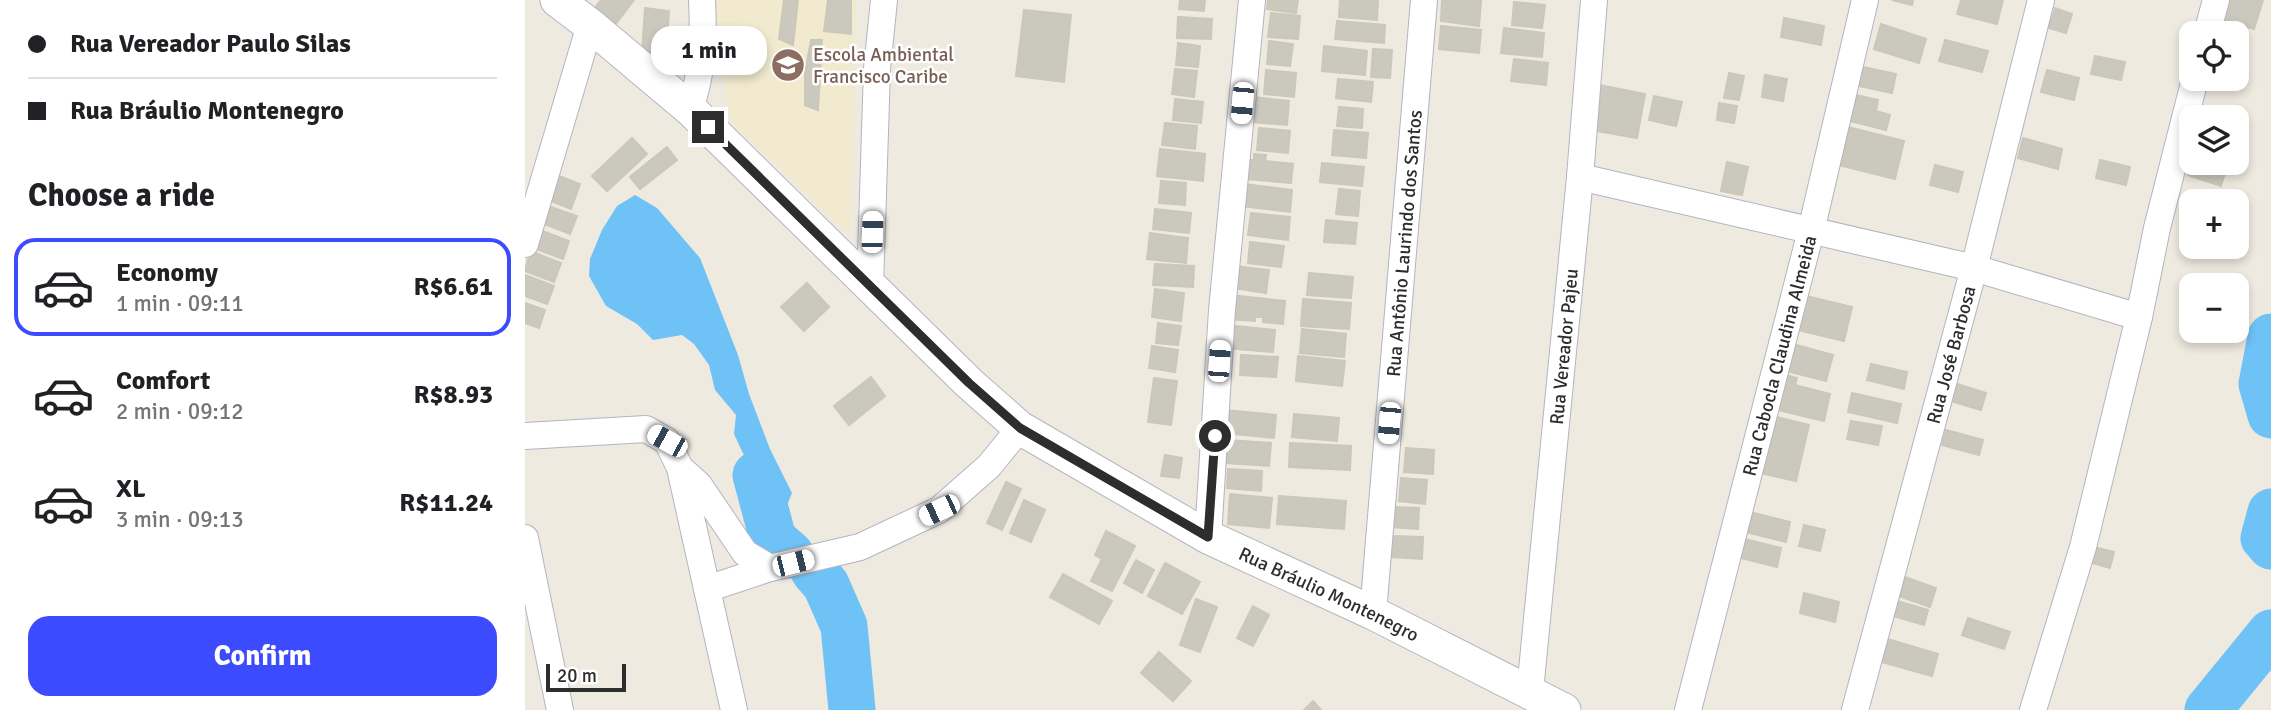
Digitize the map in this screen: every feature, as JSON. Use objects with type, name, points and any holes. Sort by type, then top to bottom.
[{"type":"street","name":"Rua Bráulio Montenegro","points":[[557,0],[690,109],[969,383],[1020,428],[1208,537],[1374,613],[1564,710]]},
{"type":"street","points":[[690,109],[699,83],[704,47],[702,0]]},
{"type":"street","points":[[870,286],[877,69],[884,0]]},
{"type":"street","points":[[1208,537],[1222,310],[1252,0]]},
{"type":"street","name":"Rua Antônio Laurindo dos Santos","points":[[1374,613],[1424,0]]},
{"type":"street","name":"Rua Vereador Pajeu","points":[[1530,691],[1580,177],[1594,0]]},
{"type":"street","name":"Rua Cabocla Claudina Almeida","points":[[1688,710],[1811,231],[1865,0]]},
{"type":"street","name":"Rua José Barbosa","points":[[1855,710],[1973,268],[2041,0]]},
{"type":"street","points":[[2210,21],[2216,0]]},
{"type":"street","points":[[525,244],[590,25]]},
{"type":"street","points":[[2033,710],[2083,547],[2139,317],[2157,228],[2192,91]]},
{"type":"street","points":[[1580,177],[1973,268],[2139,317]]},
{"type":"street","points":[[708,589],[771,568],[860,547],[939,510],[989,466],[1020,428]]},
{"type":"street","points":[[525,436],[646,429],[667,441],[680,468],[734,710]]},
{"type":"street","points":[[680,468],[699,485],[745,553],[771,568]]},
{"type":"street","points":[[525,538],[560,710]]},
{"type":"shaded area","name":"Escola Ambiental Francisco Caribe","points":[[713,0],[856,0],[850,235],[729,120]]},
{"type":"water","points":[[635,195],[657,208],[700,258],[738,355],[749,394],[770,449],[792,493],[773,539],[747,516],[742,480],[749,466],[734,434],[736,415],[715,390],[709,365],[694,344],[682,335],[653,340],[637,324],[606,306],[589,276],[590,259],[602,230],[617,206]]},
{"type":"building","points":[[601,0],[634,0],[614,26],[593,10]]},
{"type":"building","points":[[784,0],[798,0],[793,45],[779,39]]},
{"type":"building","points":[[828,0],[851,0],[851,34],[824,31]]},
{"type":"building","points":[[1180,0],[1205,0],[1204,11],[1179,9]]},
{"type":"building","points":[[1268,0],[1298,0],[1296,13],[1267,9]]},
{"type":"building","points":[[1340,0],[1378,0],[1377,20],[1339,17]]},
{"type":"building","points":[[1442,0],[1481,1],[1479,26],[1441,21]]},
{"type":"building","points":[[1892,0],[1913,0],[1912,5]]},
{"type":"building","points":[[1961,0],[2003,0],[1997,24],[1957,14]]},
{"type":"building","points":[[2225,0],[2263,0],[2254,29],[2249,28],[2249,21],[2220,19]]},
{"type":"building","points":[[1514,2],[1545,5],[1542,28],[1512,25]]},
{"type":"building","points":[[645,8],[669,11],[665,66],[642,53]]},
{"type":"building","points":[[2055,8],[2072,14],[2066,33],[2049,28]]},
{"type":"building","points":[[1024,10],[1071,15],[1064,82],[1016,76]]},
{"type":"building","points":[[1271,13],[1300,16],[1298,39],[1268,37]]},
{"type":"building","points":[[1178,17],[1212,19],[1211,39],[1177,38]]},
{"type":"building","points":[[1784,18],[1824,26],[1821,45],[1781,37]]},
{"type":"building","points":[[1337,21],[1385,25],[1384,43],[1335,39]]},
{"type":"building","points":[[1881,24],[1926,39],[1919,63],[1874,49]]},
{"type":"building","points":[[1441,26],[1481,30],[1479,53],[1439,49]]},
{"type":"building","points":[[1504,28],[1544,33],[1542,57],[1501,53]]},
{"type":"building","points":[[811,40],[822,40],[818,110],[805,105],[805,73]]},
{"type":"building","points":[[1945,40],[1988,51],[1982,72],[1939,61]]},
{"type":"building","points":[[1269,41],[1293,44],[1290,66],[1267,64]]},
{"type":"building","points":[[1178,43],[1200,46],[1198,67],[1176,65]]},
{"type":"building","points":[[1324,46],[1367,51],[1365,75],[1322,71]]},
{"type":"building","points":[[1373,49],[1392,50],[1390,78],[1371,77]]},
{"type":"building","points":[[2095,56],[2125,62],[2121,80],[2091,74]]},
{"type":"building","points":[[1514,59],[1548,63],[1546,85],[1511,81]]},
{"type":"building","points":[[1863,67],[1896,74],[1892,93],[1859,86]]},
{"type":"building","points":[[1175,69],[1197,71],[1194,97],[1172,94]]},
{"type":"building","points":[[1266,70],[1296,73],[1294,97],[1264,94]]},
{"type":"building","points":[[2047,70],[2079,78],[2074,100],[2041,92]]},
{"type":"building","points":[[1729,73],[1744,76],[1739,100],[1724,98]]},
{"type":"building","points":[[1765,75],[1787,79],[1783,101],[1762,97]]},
{"type":"building","points":[[1338,79],[1373,82],[1371,102],[1336,98]]},
{"type":"building","points":[[1599,85],[1645,94],[1637,138],[1591,130]]},
{"type":"building","points":[[1856,95],[1878,100],[1876,111],[1890,115],[1886,130],[1850,121]]},
{"type":"building","points":[[1654,96],[1682,102],[1676,126],[1649,120]]},
{"type":"building","points":[[1253,97],[1289,101],[1287,125],[1251,122]]},
{"type":"building","points":[[1175,99],[1203,102],[1201,123],[1173,120]]},
{"type":"building","points":[[1719,103],[1737,106],[1734,123],[1717,120]]},
{"type":"building","points":[[1339,107],[1363,109],[1362,128],[1337,126]]},
{"type":"building","points":[[1165,123],[1197,126],[1195,149],[1162,145]]},
{"type":"building","points":[[1848,127],[1904,141],[1895,179],[1839,165]]},
{"type":"building","points":[[1259,128],[1290,131],[1288,153],[1257,150]]},
{"type":"building","points":[[1334,130],[1368,133],[1366,158],[1332,155]]},
{"type":"building","points":[[632,138],[647,154],[607,191],[592,176]]},
{"type":"building","points":[[2023,138],[2062,149],[2058,169],[2018,158]]},
{"type":"building","points":[[667,147],[677,160],[640,189],[630,177]]},
{"type":"building","points":[[1160,149],[1205,154],[1203,181],[1157,176]]},
{"type":"building","points":[[1254,154],[1266,155],[1265,161],[1293,164],[1291,183],[1246,179],[1248,160],[1254,160]]},
{"type":"building","points":[[2100,160],[2130,167],[2126,185],[2096,178]]},
{"type":"building","points":[[1727,162],[1748,167],[1742,195],[1721,191]]},
{"type":"building","points":[[1322,163],[1364,167],[1362,186],[1320,182]]},
{"type":"building","points":[[1935,165],[1963,172],[1958,192],[1930,185]]},
{"type":"building","points":[[554,174],[580,184],[571,209],[546,199]]},
{"type":"building","points":[[2188,175],[2224,175],[2221,186]]},
{"type":"building","points":[[1161,181],[1186,183],[1185,205],[1159,203]]},
{"type":"building","points":[[1244,184],[1292,190],[1290,212],[1241,206]]},
{"type":"building","points":[[1339,189],[1360,191],[1358,216],[1336,214]]},
{"type":"building","points":[[545,205],[577,216],[570,234],[539,222]]},
{"type":"building","points":[[1155,209],[1191,213],[1189,233],[1153,229]]},
{"type":"building","points":[[1251,213],[1290,217],[1288,240],[1248,235]]},
{"type":"building","points":[[1326,220],[1357,223],[1355,244],[1324,242]]},
{"type":"building","points":[[537,229],[569,241],[563,259],[531,247]]},
{"type":"building","points":[[1150,233],[1188,238],[1186,263],[1147,259]]},
{"type":"building","points":[[1250,242],[1284,246],[1281,267],[1248,263]]},
{"type":"building","points":[[530,251],[561,263],[554,282],[525,271]]},
{"type":"building","points":[[1155,264],[1194,266],[1193,287],[1153,285]]},
{"type":"building","points":[[1235,266],[1269,270],[1266,293],[1233,288]]},
{"type":"building","points":[[1309,273],[1353,277],[1351,298],[1307,295]]},
{"type":"building","points":[[525,275],[554,286],[547,304],[525,296]]},
{"type":"building","points":[[807,283],[829,307],[804,331],[781,307]]},
{"type":"building","points":[[1155,289],[1184,293],[1181,321],[1152,317]]},
{"type":"building","points":[[1229,295],[1285,301],[1283,324],[1263,322],[1263,317],[1255,317],[1255,321],[1227,319]]},
{"type":"building","points":[[1802,295],[1852,307],[1844,341],[1794,329]]},
{"type":"building","points":[[1303,299],[1351,303],[1349,329],[1301,326]]},
{"type":"building","points":[[525,303],[545,310],[539,328],[525,323]]},
{"type":"building","points":[[1158,323],[1181,326],[1178,345],[1156,343]]},
{"type":"building","points":[[1227,325],[1275,330],[1273,352],[1225,348]]},
{"type":"building","points":[[1302,329],[1346,334],[1344,357],[1300,353]]},
{"type":"building","points":[[1789,343],[1833,355],[1826,381],[1783,370]]},
{"type":"building","points":[[1152,346],[1178,350],[1175,372],[1149,368]]},
{"type":"building","points":[[1241,355],[1278,357],[1276,377],[1240,375]]},
{"type":"building","points":[[1298,356],[1345,361],[1342,386],[1296,381]]},
{"type":"building","points":[[1871,364],[1907,372],[1904,389],[1867,380]]},
{"type":"building","points":[[1778,373],[1797,378],[1795,385],[1830,394],[1824,421],[1770,408]]},
{"type":"building","points":[[871,377],[885,396],[849,425],[834,406]]},
{"type":"building","points":[[1154,378],[1177,381],[1171,425],[1148,422]]},
{"type":"building","points":[[1957,384],[1986,393],[1981,410],[1951,401]]},
{"type":"building","points":[[1852,393],[1901,404],[1897,423],[1848,412]]},
{"type":"building","points":[[1225,410],[1276,415],[1274,438],[1224,433]]},
{"type":"building","points":[[1294,414],[1339,418],[1337,441],[1292,437]]},
{"type":"building","points":[[1769,415],[1809,425],[1796,481],[1756,472]]},
{"type":"building","points":[[1851,421],[1882,426],[1878,445],[1847,439]]},
{"type":"building","points":[[1946,430],[1983,440],[1979,455],[1942,445]]},
{"type":"building","points":[[1227,440],[1271,443],[1269,466],[1226,463]]},
{"type":"building","points":[[1290,443],[1351,446],[1350,470],[1289,467]]},
{"type":"building","points":[[1406,448],[1434,450],[1433,474],[1404,472]]},
{"type":"building","points":[[1165,455],[1182,458],[1179,478],[1161,476]]},
{"type":"building","points":[[1228,469],[1262,471],[1261,491],[1227,488]]},
{"type":"building","points":[[1401,478],[1427,480],[1425,504],[1399,501]]},
{"type":"building","points":[[1006,482],[1021,489],[1002,530],[987,523]]},
{"type":"building","points":[[1230,494],[1272,498],[1269,528],[1228,524]]},
{"type":"building","points":[[1279,496],[1346,501],[1344,529],[1277,524]]},
{"type":"building","points":[[1024,500],[1045,510],[1031,542],[1010,533]]},
{"type":"building","points":[[1392,507],[1419,508],[1418,529],[1391,527]]},
{"type":"building","points":[[1742,510],[1790,522],[1786,542],[1737,530]]},
{"type":"building","points":[[1804,525],[1825,530],[1820,551],[1799,546]]},
{"type":"building","points":[[1106,531],[1135,546],[1112,591],[1091,581],[1102,559],[1095,555]]},
{"type":"building","points":[[1392,536],[1423,537],[1422,559],[1391,557]]},
{"type":"building","points":[[1737,537],[1781,548],[1777,567],[1733,556]]},
{"type":"building","points":[[2090,546],[2114,552],[2110,568],[2086,561]]},
{"type":"building","points":[[1136,560],[1154,570],[1142,593],[1124,583]]},
{"type":"building","points":[[1165,563],[1200,582],[1182,614],[1148,596]]},
{"type":"building","points":[[1063,574],[1112,601],[1099,624],[1050,597]]},
{"type":"building","points":[[1905,577],[1936,588],[1930,607],[1898,596]]},
{"type":"building","points":[[1804,593],[1839,602],[1835,622],[1800,613]]},
{"type":"building","points":[[1196,599],[1217,607],[1200,652],[1180,645]]},
{"type":"building","points":[[1894,600],[1928,610],[1924,625],[1890,615]]},
{"type":"building","points":[[1253,606],[1269,615],[1253,646],[1237,638]]},
{"type":"building","points":[[1968,618],[2010,632],[2004,649],[1962,635]]},
{"type":"building","points":[[1884,638],[1938,654],[1932,676],[1878,661]]},
{"type":"building","points":[[1159,652],[1191,681],[1173,701],[1141,673]]},
{"type":"building","points":[[1313,701],[1321,710],[1304,710]]},
{"type":"waterway","points":[[2271,337],[2262,384],[2271,415]]},
{"type":"waterway","points":[[756,475],[773,539],[791,555]]},
{"type":"waterway","points":[[2271,512],[2264,538],[2271,546]]},
{"type":"waterway","points":[[814,571],[826,585],[844,626],[852,710]]},
{"type":"waterway","points":[[2208,710],[2271,633]]},
{"type":"place","name":"Escola Ambiental Francisco Caribe","points":[[788,65]]},
{"type":"route","points":[[708,127],[969,383],[1020,428],[1208,537],[1215,436]]}]
